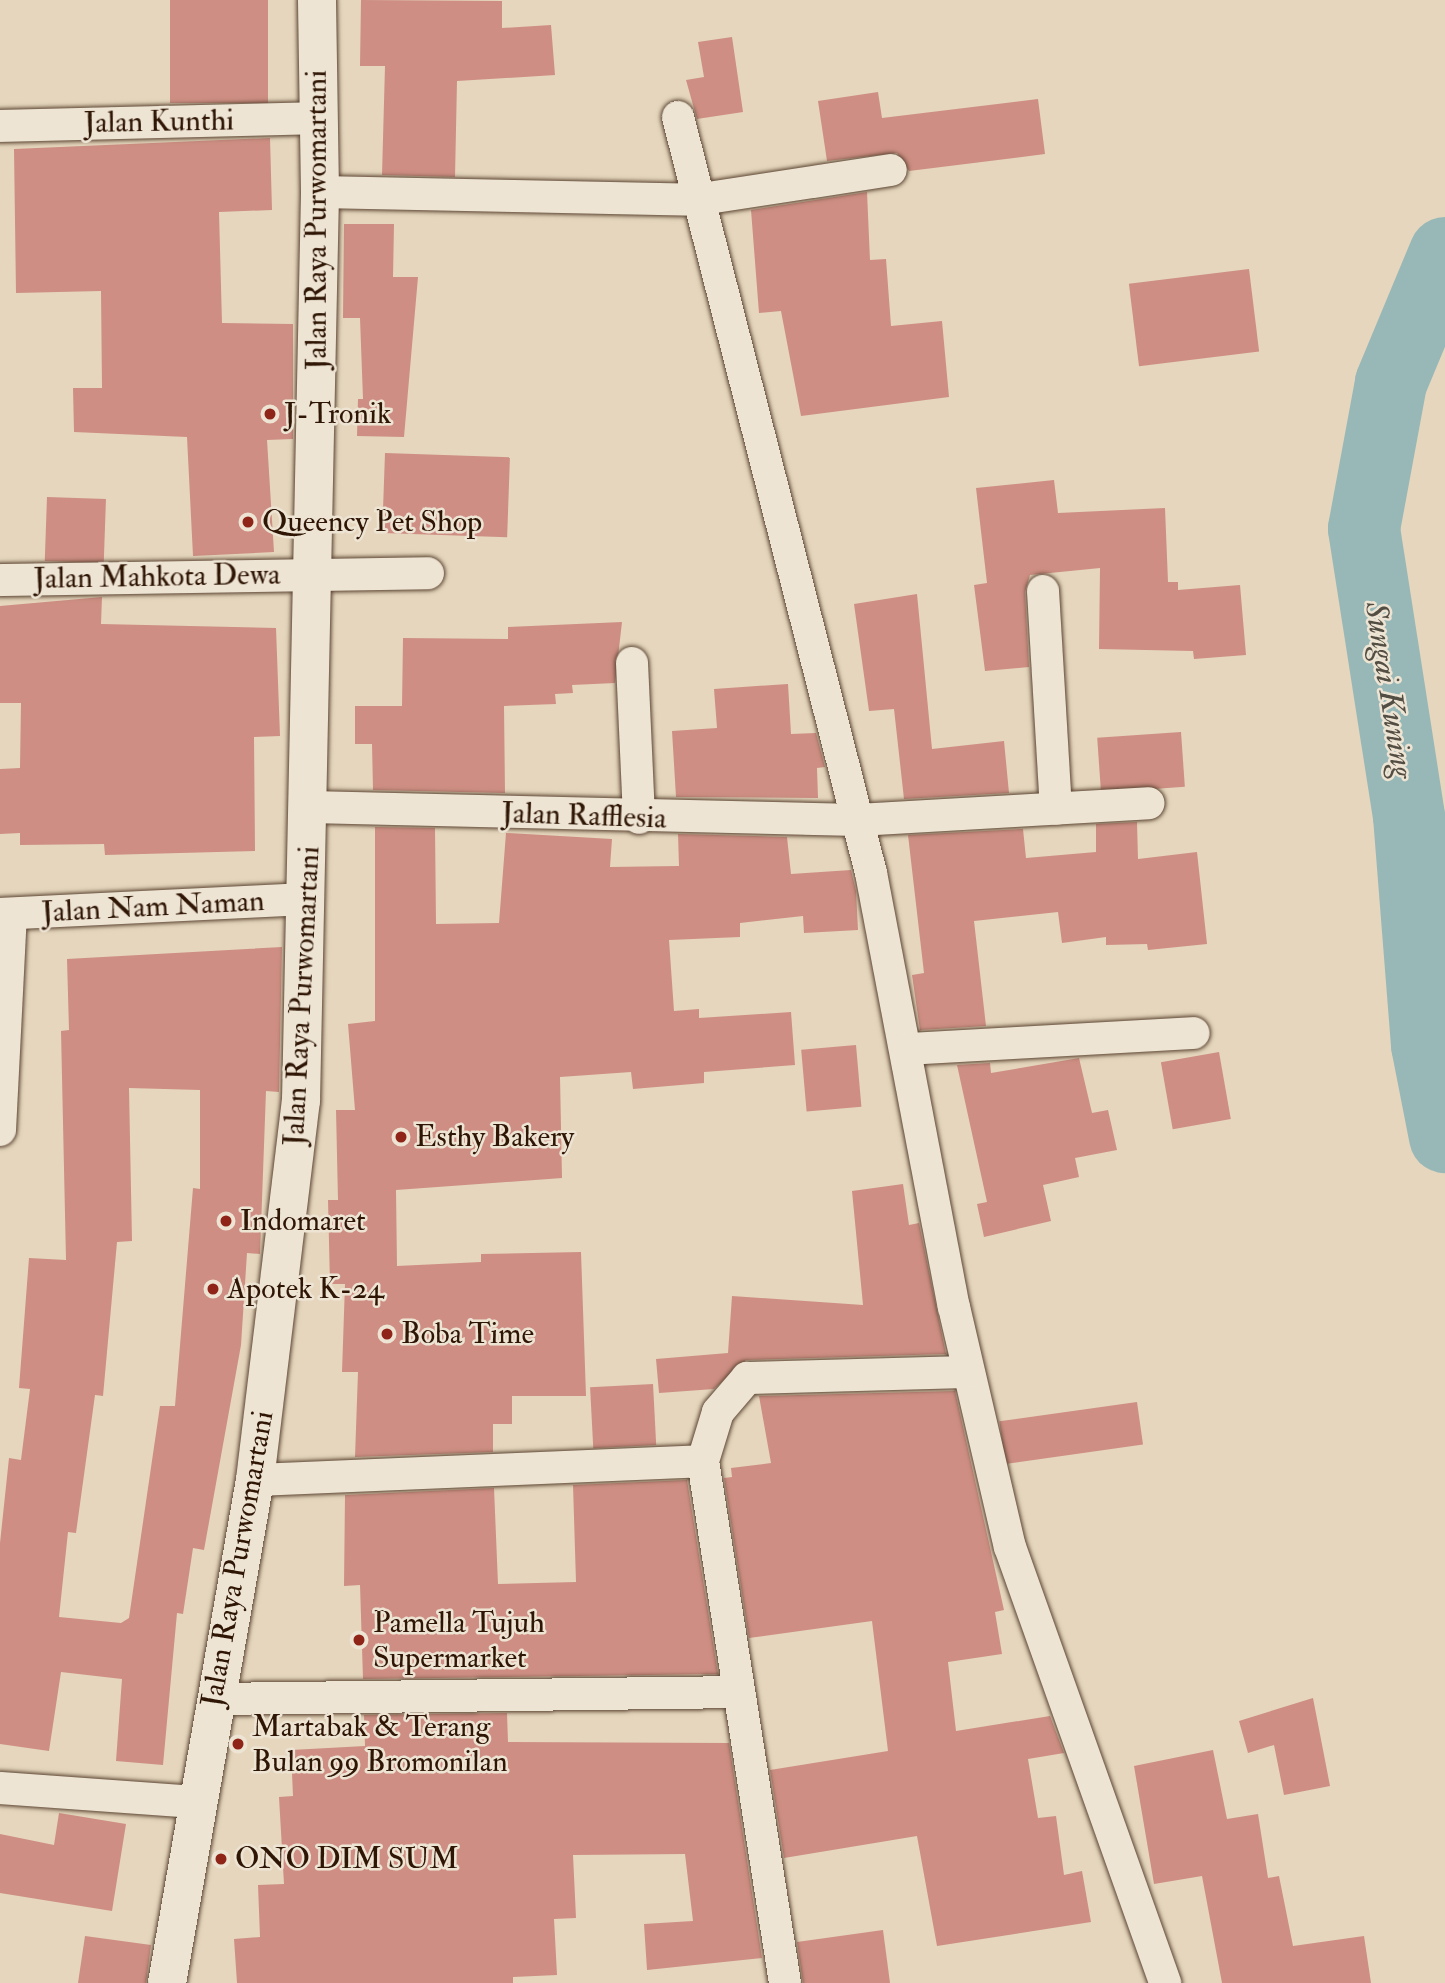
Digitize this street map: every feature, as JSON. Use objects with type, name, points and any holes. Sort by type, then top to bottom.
[{"type":"street","name":"Jalan Raya Purwomartani","points":[[167,1983],[214,1699],[255,1480],[301,1101],[310,807],[320,192],[317,0]]},
{"type":"street","points":[[678,117],[695,200],[858,820],[908,1049],[968,1372],[1010,1547],[1166,1983]]},
{"type":"street","name":"Jalan Kunthi","points":[[0,126],[317,118]]},
{"type":"street","points":[[320,192],[695,200],[891,170]]},
{"type":"street","name":"Jalan Mahkota Dewa","points":[[0,580],[428,573]]},
{"type":"street","points":[[1044,591],[1056,809]]},
{"type":"street","points":[[632,663],[639,818]]},
{"type":"street","name":"Jalan Rafflesia","points":[[310,807],[639,818],[858,820],[1149,803]]},
{"type":"street","name":"Jalan Nam Naman","points":[[5,914],[306,899]]},
{"type":"street","points":[[0,1130],[5,914]]},
{"type":"street","points":[[908,1049],[1194,1033]]},
{"type":"street","points":[[785,1983],[703,1461],[718,1412],[747,1378],[968,1372]]},
{"type":"street","points":[[255,1480],[703,1461]]},
{"type":"street","points":[[214,1699],[739,1692]]},
{"type":"street","points":[[0,1788],[197,1802]]},
{"type":"building","points":[[170,0],[268,0],[268,103],[170,103]]},
{"type":"building","points":[[361,0],[502,1],[502,28],[551,25],[555,75],[457,81],[455,177],[382,175],[385,66],[360,66]]},
{"type":"building","points":[[732,37],[743,112],[697,119],[686,80],[704,77],[698,42]]},
{"type":"building","points":[[878,92],[882,118],[1038,99],[1045,154],[909,171],[897,153],[827,161],[818,101]]},
{"type":"building","points":[[270,138],[272,210],[219,212],[222,323],[293,324],[293,439],[267,440],[274,552],[193,556],[187,437],[74,432],[73,388],[102,388],[101,291],[16,293],[14,149]]},
{"type":"building","points":[[867,192],[870,260],[886,259],[891,326],[942,321],[949,397],[801,416],[781,311],[759,313],[751,210]]},
{"type":"building","points":[[344,224],[394,224],[393,277],[418,277],[404,437],[357,436],[358,399],[363,399],[360,318],[343,318]]},
{"type":"building","points":[[1249,269],[1259,351],[1139,366],[1129,284]]},
{"type":"building","points":[[385,453],[510,457],[507,537],[382,533]]},
{"type":"building","points":[[1054,480],[1058,513],[1165,508],[1168,582],[1178,582],[1178,590],[1240,585],[1246,655],[1194,659],[1193,651],[1099,649],[1100,568],[1030,575],[1025,592],[1029,667],[985,671],[974,585],[987,583],[976,488]]},
{"type":"building","points":[[47,497],[106,499],[104,563],[45,561]]},
{"type":"building","points":[[917,594],[932,749],[1004,741],[1009,793],[904,799],[894,709],[869,711],[854,604]]},
{"type":"building","points":[[102,597],[101,624],[276,628],[280,736],[254,737],[255,851],[105,855],[104,844],[20,845],[20,833],[0,834],[0,769],[20,768],[21,703],[0,703],[0,606]]},
{"type":"building","points":[[622,622],[615,683],[572,685],[573,693],[555,694],[556,704],[504,706],[505,793],[373,790],[372,744],[355,744],[355,706],[402,706],[403,638],[508,639],[508,627]]},
{"type":"building","points":[[788,684],[791,734],[816,733],[825,767],[817,768],[818,798],[676,797],[672,731],[717,728],[714,689]]},
{"type":"building","points":[[1181,732],[1185,787],[1101,793],[1097,738]]},
{"type":"building","points":[[1137,822],[1138,859],[1197,852],[1207,944],[1148,950],[1147,944],[1106,945],[1106,937],[1062,943],[1058,912],[974,921],[986,1026],[920,1030],[912,975],[924,973],[908,835],[1023,829],[1026,858],[1096,852],[1096,824]]},
{"type":"building","points":[[375,827],[435,828],[436,924],[499,923],[506,833],[612,839],[610,867],[679,866],[678,834],[787,837],[791,874],[851,870],[856,891],[858,930],[804,933],[803,916],[740,923],[740,937],[669,940],[674,1011],[699,1009],[699,1018],[791,1012],[795,1065],[704,1072],[704,1083],[633,1089],[631,1072],[560,1077],[562,1178],[396,1190],[397,1266],[481,1262],[481,1254],[581,1252],[586,1396],[512,1396],[512,1424],[493,1424],[493,1452],[355,1457],[358,1372],[342,1372],[345,1284],[330,1284],[328,1200],[338,1200],[336,1110],[355,1110],[348,1024],[375,1021]]},
{"type":"building","points":[[282,947],[279,1092],[266,1091],[260,1254],[247,1253],[241,1345],[204,1550],[193,1548],[183,1614],[177,1613],[163,1765],[116,1761],[122,1679],[61,1672],[49,1751],[0,1744],[0,1543],[9,1458],[21,1460],[30,1389],[19,1388],[29,1258],[66,1260],[61,1031],[69,1030],[67,959]],"holes":[[[129,1088],[200,1090],[200,1189],[193,1188],[175,1406],[160,1406],[129,1618],[121,1623],[59,1617],[68,1532],[76,1533],[95,1395],[103,1396],[117,1242],[132,1241]]]},
{"type":"building","points":[[856,1045],[861,1107],[807,1112],[801,1050]]},
{"type":"building","points":[[1219,1052],[1231,1119],[1173,1129],[1161,1062]]},
{"type":"building","points":[[1079,1058],[1092,1113],[1108,1110],[1117,1150],[1075,1158],[1079,1177],[1043,1185],[1051,1221],[984,1237],[977,1204],[987,1202],[957,1065],[990,1063],[991,1073]]},
{"type":"building","points":[[903,1184],[909,1225],[919,1223],[946,1354],[746,1360],[714,1389],[659,1393],[656,1359],[728,1353],[732,1296],[863,1305],[852,1191]]},
{"type":"building","points":[[653,1384],[656,1445],[593,1448],[590,1387]]},
{"type":"building","points":[[955,1391],[1004,1610],[995,1612],[1002,1654],[948,1662],[956,1731],[1050,1716],[1064,1753],[1028,1759],[1038,1818],[1056,1816],[1064,1875],[1082,1871],[1091,1922],[937,1946],[917,1836],[784,1858],[770,1770],[888,1751],[872,1621],[749,1638],[724,1478],[732,1477],[731,1468],[771,1463],[759,1396]]},
{"type":"building","points":[[1137,1402],[1143,1445],[1005,1464],[999,1421]]},
{"type":"building","points":[[687,1480],[718,1674],[363,1679],[360,1585],[344,1586],[345,1495],[494,1488],[498,1584],[576,1582],[573,1485]]},
{"type":"building","points":[[1313,1698],[1330,1786],[1284,1795],[1274,1745],[1248,1753],[1239,1721]]},
{"type":"building","points":[[507,1713],[508,1742],[729,1743],[762,1958],[647,1970],[644,1924],[693,1921],[685,1854],[573,1855],[576,1918],[554,1919],[557,1975],[513,1977],[513,1983],[237,1983],[234,1939],[260,1937],[258,1885],[284,1884],[279,1797],[293,1796],[291,1750],[365,1746],[364,1715]]},
{"type":"building","points":[[1213,1750],[1227,1819],[1258,1814],[1268,1878],[1279,1876],[1293,1946],[1364,1936],[1371,1983],[1222,1983],[1202,1876],[1154,1884],[1134,1766]]},
{"type":"building","points":[[59,1813],[126,1824],[112,1911],[0,1893],[0,1834],[54,1845]]},
{"type":"building","points":[[883,1930],[890,1983],[803,1983],[797,1942]]},
{"type":"building","points":[[85,1936],[151,1945],[146,1983],[78,1983]]},
{"type":"waterway","name":"Sungai Kuning","points":[[1445,253],[1391,383],[1364,529],[1409,816],[1427,1045],[1445,1137]]},
{"type":"place","name":"J-Tronik","points":[[270,414]]},
{"type":"place","name":"Queency Pet Shop","points":[[248,522]]},
{"type":"place","name":"Esthy Bakery","points":[[401,1137]]},
{"type":"place","name":"Indomaret","points":[[226,1221]]},
{"type":"place","name":"Apotek K-24","points":[[213,1289]]},
{"type":"place","name":"Boba Time","points":[[387,1334]]},
{"type":"place","name":"Pamella Tujuh Supermarket","points":[[359,1640]]},
{"type":"place","name":"Martabak & Terang Bulan 99 Bromonilan","points":[[238,1744]]},
{"type":"place","name":"ONO DIM SUM","points":[[221,1859]]}]
